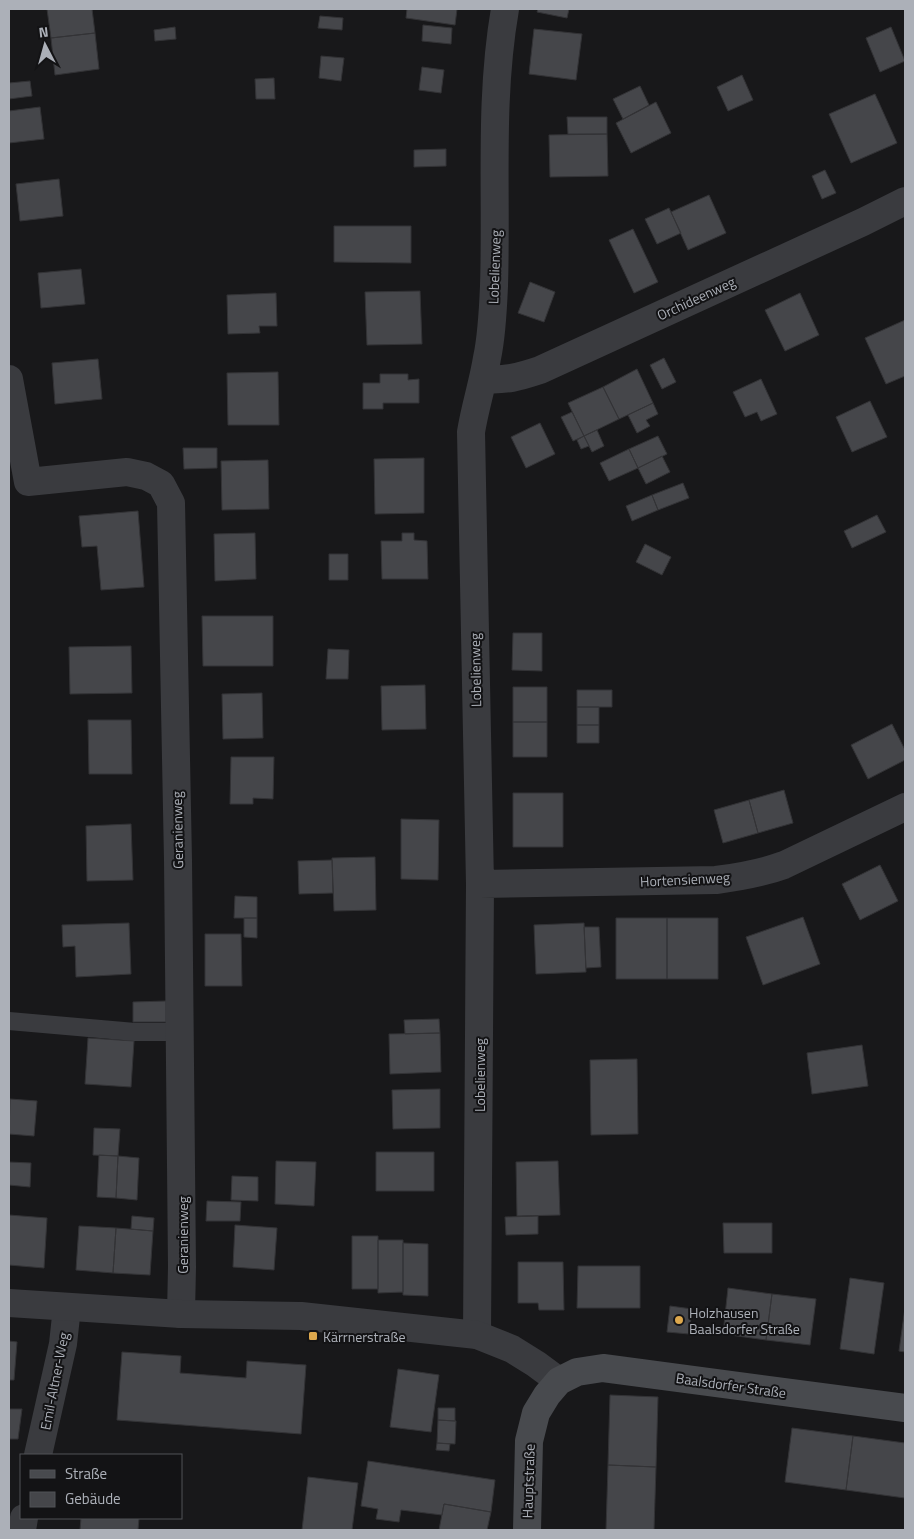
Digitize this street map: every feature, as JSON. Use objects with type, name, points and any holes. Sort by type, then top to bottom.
[{"type":"main road","name":"Baalsdorfer Straße","points":[[559,1381],[577,1372],[603,1368],[905,1408]]},
{"type":"main road","name":"Hauptstraße","points":[[527,1530],[529,1441],[536,1413],[547,1395],[559,1381]]},
{"type":"street","name":"Lobelienweg","points":[[477,1335],[480,884],[471,432],[490,339],[494,287],[495,91],[499,43],[505,9]]},
{"type":"street","name":"Orchideenweg","points":[[483,379],[502,380],[518,378],[540,370],[905,201]]},
{"type":"street","name":"Geranienweg","points":[[9,379],[19,484],[127,472],[146,476],[161,484],[171,503],[180,1032],[181,1314]]},
{"type":"street","name":"Hortensienweg","points":[[480,884],[716,880],[742,876],[768,871],[784,865],[905,807]]},
{"type":"street","points":[[9,1303],[181,1314],[301,1316],[477,1335],[512,1349],[559,1381]]},
{"type":"street","name":"Emil-Altner-Weg","points":[[38,1454],[64,1344],[66,1307]]},
{"type":"lane","points":[[9,1021],[135,1032],[180,1032]]},
{"type":"building","points":[[47,9],[92,9],[95,33],[51,38]]},
{"type":"building","points":[[407,9],[457,9],[455,25],[406,18]]},
{"type":"building","points":[[538,9],[569,9],[567,18],[537,12]]},
{"type":"building","points":[[320,16],[343,18],[342,30],[318,28]]},
{"type":"building","points":[[423,25],[452,28],[451,44],[422,41]]},
{"type":"building","points":[[175,27],[176,39],[155,41],[154,30]]},
{"type":"building","points":[[891,27],[905,61],[880,72],[866,38]]},
{"type":"building","points":[[534,29],[582,34],[576,80],[529,74]]},
{"type":"building","points":[[95,33],[99,69],[55,75],[51,38]]},
{"type":"building","points":[[321,56],[344,58],[341,81],[319,78]]},
{"type":"building","points":[[422,67],[444,70],[441,93],[419,90]]},
{"type":"building","points":[[742,75],[753,100],[728,111],[717,87]]},
{"type":"building","points":[[274,78],[275,99],[256,99],[255,79]]},
{"type":"building","points":[[30,81],[32,96],[9,99],[9,83]]},
{"type":"building","points":[[640,86],[649,105],[623,119],[613,99]]},
{"type":"building","points":[[875,94],[897,143],[851,163],[829,114]]},
{"type":"building","points":[[656,102],[671,133],[631,153],[616,123]]},
{"type":"building","points":[[40,107],[44,139],[9,143],[9,111]]},
{"type":"building","points":[[567,117],[607,117],[607,134],[568,134]]},
{"type":"building","points":[[607,134],[608,176],[550,177],[549,135]]},
{"type":"building","points":[[446,149],[446,166],[414,167],[414,150]]},
{"type":"building","points":[[825,170],[836,193],[822,199],[812,176]]},
{"type":"building","points":[[59,179],[63,216],[20,221],[16,184]]},
{"type":"building","points":[[709,195],[726,233],[688,250],[671,212]]},
{"type":"building","points":[[669,208],[681,233],[657,244],[645,219]]},
{"type":"building","points":[[334,226],[411,226],[411,263],[334,262]]},
{"type":"building","points":[[633,229],[658,282],[634,293],[609,240]]},
{"type":"building","points":[[81,269],[85,304],[41,308],[38,273]]},
{"type":"building","points":[[530,282],[555,292],[544,322],[518,313]]},
{"type":"building","points":[[420,291],[422,344],[367,345],[365,292]]},
{"type":"building","points":[[276,293],[277,326],[259,326],[260,333],[228,334],[227,295]]},
{"type":"building","points":[[800,293],[819,335],[785,351],[765,310]]},
{"type":"building","points":[[905,320],[905,376],[886,384],[865,338]]},
{"type":"building","points":[[664,358],[676,382],[662,389],[650,365]]},
{"type":"building","points":[[98,359],[102,399],[55,404],[52,363]]},
{"type":"building","points":[[637,369],[653,403],[619,419],[603,387]]},
{"type":"building","points":[[278,372],[279,425],[228,425],[227,373]]},
{"type":"building","points":[[380,374],[408,374],[408,380],[419,379],[419,403],[383,403],[383,409],[363,409],[363,383],[380,383]]},
{"type":"building","points":[[761,379],[777,414],[761,421],[757,412],[745,417],[733,392]]},
{"type":"building","points":[[603,387],[619,419],[584,436],[568,403]]},
{"type":"building","points":[[870,401],[887,437],[852,452],[836,417]]},
{"type":"building","points":[[653,403],[658,414],[646,420],[650,426],[637,433],[628,415]]},
{"type":"building","points":[[572,412],[584,436],[573,441],[561,417]]},
{"type":"building","points":[[540,423],[555,454],[526,468],[511,437]]},
{"type":"building","points":[[597,430],[604,446],[592,452],[584,436]]},
{"type":"building","points":[[584,436],[589,446],[581,449],[577,440]]},
{"type":"building","points":[[658,436],[667,454],[638,468],[629,449]]},
{"type":"building","points":[[183,448],[217,448],[217,468],[184,469]]},
{"type":"building","points":[[629,449],[638,468],[609,481],[600,463]]},
{"type":"building","points":[[662,456],[670,472],[646,484],[638,468]]},
{"type":"building","points":[[424,458],[424,513],[375,514],[374,459]]},
{"type":"building","points":[[268,460],[269,509],[222,510],[221,461]]},
{"type":"building","points":[[683,483],[689,498],[658,510],[652,495]]},
{"type":"building","points":[[652,495],[658,510],[632,521],[626,506]]},
{"type":"building","points":[[138,511],[144,587],[101,590],[97,546],[82,547],[79,516]]},
{"type":"building","points":[[877,515],[886,532],[852,548],[844,531]]},
{"type":"building","points":[[255,533],[256,579],[215,581],[214,534]]},
{"type":"building","points":[[402,533],[414,533],[414,540],[427,541],[428,579],[382,579],[381,541],[402,541]]},
{"type":"building","points":[[645,544],[671,557],[662,575],[636,562]]},
{"type":"building","points":[[329,554],[348,554],[348,580],[329,580]]},
{"type":"building","points":[[202,616],[273,616],[273,666],[203,666]]},
{"type":"building","points":[[513,633],[542,633],[542,671],[512,670]]},
{"type":"building","points":[[131,646],[132,693],[70,694],[69,647]]},
{"type":"building","points":[[328,649],[349,650],[348,679],[326,679]]},
{"type":"building","points":[[425,685],[426,729],[382,730],[381,686]]},
{"type":"building","points":[[513,687],[547,687],[547,722],[513,722]]},
{"type":"building","points":[[577,690],[612,690],[612,707],[577,707]]},
{"type":"building","points":[[262,693],[263,738],[223,739],[222,694]]},
{"type":"building","points":[[577,707],[599,707],[599,725],[577,725]]},
{"type":"building","points":[[88,720],[131,720],[132,774],[89,774]]},
{"type":"building","points":[[513,722],[547,722],[547,757],[513,757]]},
{"type":"building","points":[[892,724],[905,750],[905,760],[868,779],[851,745]]},
{"type":"building","points":[[577,725],[599,725],[599,743],[577,743]]},
{"type":"building","points":[[231,757],[274,757],[273,799],[253,798],[253,804],[230,804]]},
{"type":"building","points":[[784,790],[793,823],[758,833],[749,800]]},
{"type":"building","points":[[513,793],[563,793],[563,847],[513,847]]},
{"type":"building","points":[[749,800],[758,833],[723,843],[714,810]]},
{"type":"building","points":[[401,819],[439,820],[438,880],[401,879]]},
{"type":"building","points":[[131,824],[133,880],[87,881],[86,826]]},
{"type":"building","points":[[375,857],[376,910],[334,911],[332,858]]},
{"type":"building","points":[[332,860],[333,893],[299,894],[298,861]]},
{"type":"building","points":[[880,865],[898,901],[860,920],[842,884]]},
{"type":"building","points":[[235,896],[257,897],[257,918],[234,918]]},
{"type":"building","points":[[803,917],[820,964],[763,985],[746,937]]},
{"type":"building","points":[[244,918],[257,918],[257,938],[244,937]]},
{"type":"building","points":[[616,918],[667,918],[667,979],[616,979]]},
{"type":"building","points":[[667,918],[718,918],[718,979],[667,979]]},
{"type":"building","points":[[129,923],[131,974],[76,977],[75,946],[63,947],[62,925]]},
{"type":"building","points":[[584,923],[586,972],[536,974],[534,925]]},
{"type":"building","points":[[584,927],[599,927],[601,967],[586,968]]},
{"type":"building","points":[[205,934],[241,934],[242,986],[205,986]]},
{"type":"building","points":[[166,1001],[166,1022],[133,1022],[133,1002]]},
{"type":"building","points":[[439,1019],[440,1033],[405,1034],[404,1020]]},
{"type":"building","points":[[440,1033],[441,1072],[390,1074],[389,1034]]},
{"type":"building","points":[[88,1038],[134,1041],[131,1087],[85,1084]]},
{"type":"building","points":[[862,1045],[868,1086],[812,1094],[807,1053]]},
{"type":"building","points":[[637,1059],[638,1134],[591,1135],[590,1060]]},
{"type":"building","points":[[440,1089],[440,1128],[393,1129],[392,1090]]},
{"type":"building","points":[[10,1099],[37,1101],[34,1136],[9,1134]]},
{"type":"building","points":[[94,1128],[120,1129],[118,1156],[93,1155]]},
{"type":"building","points":[[376,1152],[434,1152],[434,1191],[376,1191]]},
{"type":"building","points":[[99,1155],[118,1156],[116,1198],[97,1197]]},
{"type":"building","points":[[118,1156],[139,1158],[137,1200],[116,1198]]},
{"type":"building","points":[[276,1161],[316,1162],[314,1206],[275,1204]]},
{"type":"building","points":[[558,1161],[560,1215],[517,1216],[516,1162]]},
{"type":"building","points":[[9,1162],[31,1163],[30,1187],[9,1185]]},
{"type":"building","points":[[232,1176],[258,1177],[258,1201],[231,1200]]},
{"type":"building","points":[[207,1201],[241,1202],[240,1221],[206,1221]]},
{"type":"building","points":[[9,1215],[47,1218],[44,1268],[9,1265]]},
{"type":"building","points":[[132,1216],[154,1218],[153,1231],[131,1229]]},
{"type":"building","points":[[538,1216],[538,1234],[506,1235],[505,1217]]},
{"type":"building","points":[[723,1223],[772,1223],[772,1253],[724,1253]]},
{"type":"building","points":[[235,1225],[277,1228],[274,1270],[233,1267]]},
{"type":"building","points":[[79,1226],[116,1228],[113,1273],[76,1270]]},
{"type":"building","points":[[116,1228],[153,1231],[150,1275],[113,1273]]},
{"type":"building","points":[[352,1236],[378,1236],[378,1289],[352,1289]]},
{"type":"building","points":[[378,1240],[403,1240],[403,1292],[378,1293]]},
{"type":"building","points":[[403,1243],[428,1244],[428,1296],[403,1295]]},
{"type":"building","points":[[518,1262],[563,1262],[564,1310],[539,1310],[538,1303],[518,1303]]},
{"type":"building","points":[[578,1266],[640,1266],[640,1308],[577,1308]]},
{"type":"building","points":[[850,1278],[884,1283],[874,1354],[840,1349]]},
{"type":"building","points":[[728,1288],[772,1294],[766,1340],[723,1334]]},
{"type":"building","points":[[772,1294],[816,1299],[810,1345],[766,1340]]},
{"type":"building","name":"Holzhausen Baalsdorfer Straße","points":[[670,1306],[692,1309],[689,1334],[667,1332]]},
{"type":"building","points":[[905,1308],[905,1352],[899,1351]]},
{"type":"building","points":[[9,1341],[17,1342],[14,1380],[9,1380]]},
{"type":"building","points":[[122,1352],[181,1356],[180,1373],[246,1378],[247,1361],[306,1365],[301,1434],[117,1420]]},
{"type":"building","points":[[398,1369],[439,1375],[431,1432],[390,1427]]},
{"type":"building","points":[[610,1395],[658,1397],[656,1467],[608,1465]]},
{"type":"building","points":[[438,1408],[455,1408],[455,1421],[438,1420]]},
{"type":"building","points":[[9,1409],[22,1409],[18,1439],[9,1439]]},
{"type":"building","points":[[438,1420],[456,1421],[455,1444],[437,1443]]},
{"type":"building","points":[[792,1428],[853,1436],[846,1490],[785,1482]]},
{"type":"building","points":[[853,1436],[905,1443],[905,1498],[846,1490]]},
{"type":"building","points":[[437,1443],[450,1444],[449,1451],[436,1450]]},
{"type":"building","points":[[368,1461],[495,1480],[491,1512],[444,1504],[442,1515],[401,1510],[399,1522],[376,1519],[378,1509],[361,1506]]},
{"type":"building","points":[[608,1465],[656,1467],[654,1530],[606,1530]]},
{"type":"building","points":[[308,1477],[358,1483],[352,1530],[302,1530]]},
{"type":"building","points":[[444,1504],[491,1512],[487,1530],[439,1530]]},
{"type":"building","points":[[81,1519],[139,1519],[138,1530],[80,1530]]},
{"type":"place","name":"Holzhausen Baalsdorfer Straße","points":[[679,1320]]},
{"type":"place","name":"Kärrnerstraße","points":[[313,1336]]}]
